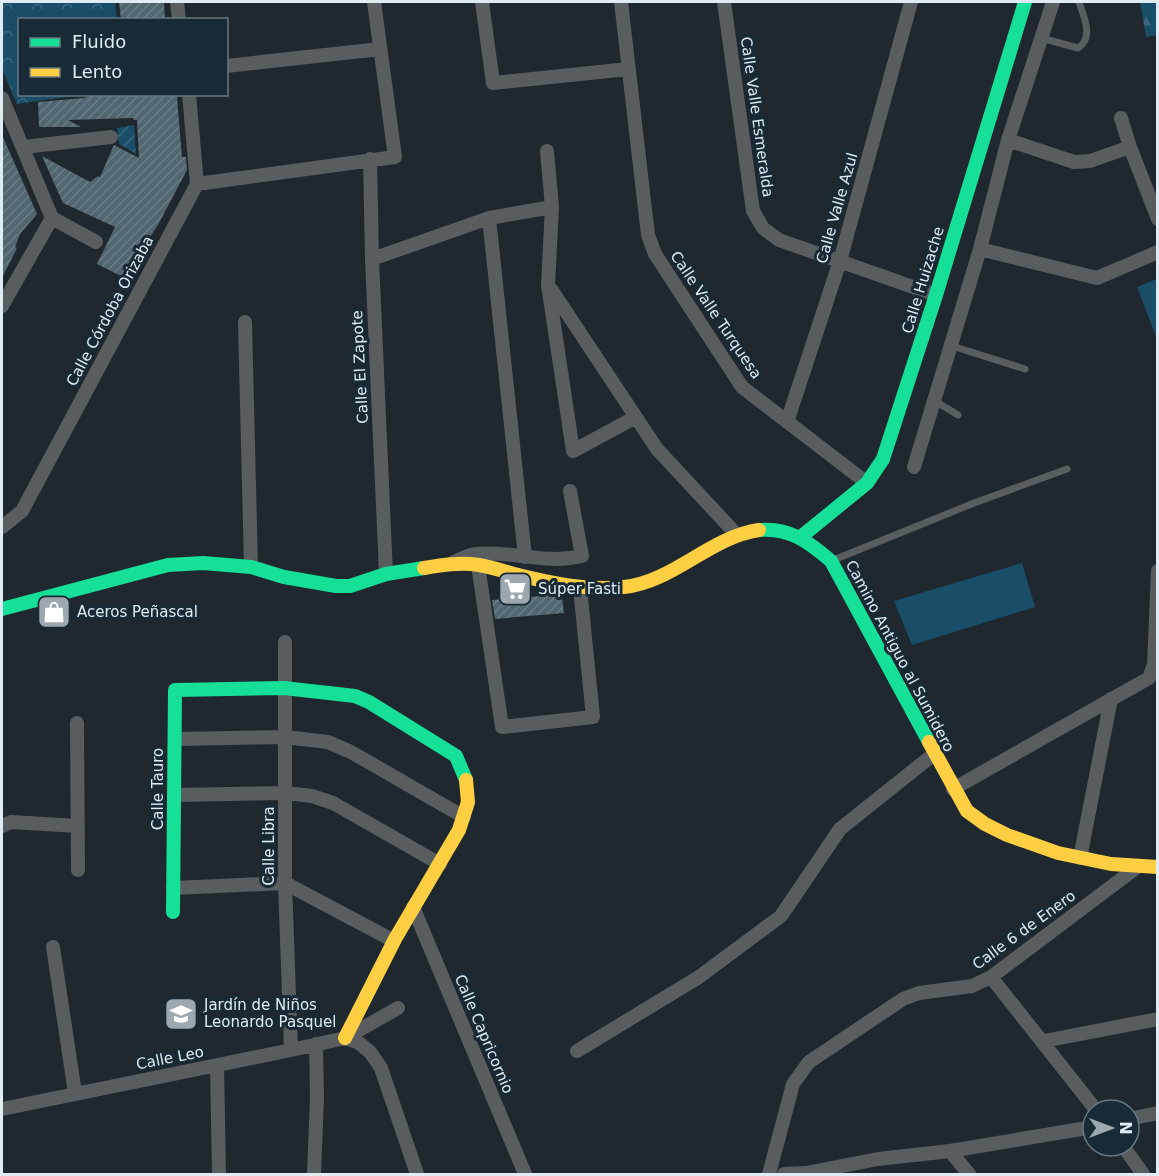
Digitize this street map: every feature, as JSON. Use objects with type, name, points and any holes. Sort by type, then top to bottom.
[{"type":"main road","name":"Calle Huizache","points":[[802,536],[867,483],[884,459],[1024,2]]},
{"type":"main road","name":"Camino Antiguo al Sumidero","points":[[2,609],[168,565],[203,562],[251,567],[294,579],[336,586],[350,586],[386,574],[449,564],[478,565],[580,588],[629,587],[647,581],[737,535],[758,529],[782,529],[802,536],[818,547],[831,561],[967,811],[983,825],[1010,838],[1080,858],[1136,868],[1158,867]]},
{"type":"main road","name":"Calle Tauro","points":[[173,912],[175,690],[284,688]]},
{"type":"main road","points":[[284,688],[355,696],[369,702],[456,756],[467,781],[464,818],[440,864],[394,941],[345,1038]]},
{"type":"street","points":[[177,2],[179,18]]},
{"type":"street","points":[[189,96],[197,184],[395,157],[374,2]]},
{"type":"street","points":[[482,2],[492,83],[628,69]]},
{"type":"street","name":"Calle Valle Turquesa","points":[[621,2],[648,235],[655,254],[742,387],[867,483]]},
{"type":"street","name":"Calle Valle Esmeralda","points":[[724,2],[753,211],[763,228],[779,240],[936,295]]},
{"type":"street","name":"Calle Valle Azul","points":[[787,422],[840,261],[910,2]]},
{"type":"street","points":[[914,467],[980,249],[1008,140],[1053,2]]},
{"type":"street","points":[[228,66],[380,49]]},
{"type":"street","points":[[2,98],[52,218],[96,242]]},
{"type":"street","points":[[1120,118],[1158,219]]},
{"type":"street","points":[[24,147],[111,137]]},
{"type":"street","points":[[1008,140],[1074,162],[1090,161],[1130,147]]},
{"type":"street","points":[[547,151],[552,207],[548,285],[573,451],[636,417]]},
{"type":"street","name":"Calle El Zapote","points":[[370,159],[372,259],[386,574]]},
{"type":"street","name":"Calle Córdoba Orizaba","points":[[2,527],[22,511],[197,184]]},
{"type":"street","points":[[372,259],[489,218],[552,207]]},
{"type":"street","points":[[3,301],[52,218]]},
{"type":"street","points":[[489,218],[525,557]]},
{"type":"street","points":[[980,249],[1097,278],[1158,252]]},
{"type":"street","points":[[548,285],[657,449],[737,535]]},
{"type":"street","points":[[245,322],[251,567]]},
{"type":"street","points":[[449,564],[479,554],[549,560],[568,560],[582,556],[570,491]]},
{"type":"street","points":[[478,565],[502,727],[593,717],[580,588]]},
{"type":"street","points":[[953,789],[1149,678],[1154,664],[1158,571]]},
{"type":"street","name":"Calle Libra","points":[[285,642],[285,883],[291,1050]]},
{"type":"street","points":[[1080,858],[1111,699]]},
{"type":"street","points":[[77,723],[78,870]]},
{"type":"street","points":[[175,739],[285,737],[328,742],[351,752],[464,818]]},
{"type":"street","points":[[577,1051],[699,977],[781,916],[840,830],[934,754]]},
{"type":"street","points":[[174,795],[286,793],[312,796],[333,803],[440,864]]},
{"type":"street","points":[[2,826],[11,822],[78,826]]},
{"type":"street","name":"Calle 6 de Enero","points":[[769,1174],[793,1083],[809,1062],[903,999],[919,993],[972,986],[991,977],[1136,868]]},
{"type":"street","points":[[173,888],[285,883],[394,941]]},
{"type":"street","name":"Calle Capricornio","points":[[413,907],[525,1174]]},
{"type":"street","points":[[53,947],[74,1086]]},
{"type":"street","points":[[991,977],[1087,1098]]},
{"type":"street","name":"Calle Leo","points":[[2,1109],[74,1086],[217,1065],[345,1038],[398,1008]]},
{"type":"street","points":[[1044,1041],[1158,1019]]},
{"type":"street","points":[[345,1038],[359,1043],[370,1052],[381,1068],[417,1174]]},
{"type":"street","points":[[314,1174],[317,1097],[316,1044]]},
{"type":"street","points":[[217,1065],[219,1174]]},
{"type":"street","points":[[1141,1117],[1158,1113]]},
{"type":"street","points":[[784,1174],[806,1174],[878,1158],[951,1151],[1081,1129]]},
{"type":"street","points":[[951,1151],[969,1174]]},
{"type":"street","points":[[1132,1158],[1143,1174]]},
{"type":"lane","points":[[1041,38],[1078,48],[1083,45],[1087,39],[1087,31],[1080,2]]},
{"type":"lane","points":[[952,346],[1025,369]]},
{"type":"lane","points":[[935,401],[958,415]]},
{"type":"lane","points":[[831,561],[974,503],[1066,469]]},
{"type":"green space","points":[[2,2],[115,2],[117,18],[18,18],[18,96],[71,96],[17,104],[2,69]]},
{"type":"green space","points":[[1140,2],[1157,2],[1157,35],[1146,37]]},
{"type":"green space","points":[[134,125],[136,154],[119,144],[117,128]]},
{"type":"green space","points":[[1157,279],[1158,339],[1137,287]]},
{"type":"green space","points":[[1022,563],[1035,607],[912,645],[894,601]]},
{"type":"building","points":[[119,2],[164,2],[165,18],[121,18]]},
{"type":"building","points":[[89,96],[177,97],[182,157],[186,157],[187,170],[145,245],[129,280],[97,264],[115,227],[63,203],[42,156],[90,182],[100,177],[114,145],[139,158],[137,120],[133,118],[68,120],[81,127],[39,127],[38,102]]},
{"type":"building","points":[[2,135],[37,214],[20,234],[15,247],[17,248],[2,278]]},
{"type":"building","points":[[553,595],[562,597],[564,613],[495,619],[492,600]]},
{"type":"traffic: fast","points":[[802,536],[867,483],[883,459],[936,295],[1025,2]]},
{"type":"traffic: fast","points":[[759,530],[789,533],[815,548],[831,561],[929,742]]},
{"type":"traffic: fast","points":[[2,609],[168,565],[203,563],[251,567],[284,577],[336,586],[350,586],[386,574],[424,568]]},
{"type":"traffic: fast","points":[[173,912],[175,690],[284,688],[355,696],[369,702],[456,756],[466,780]]},
{"type":"traffic: slow","points":[[424,568],[472,564],[569,585],[596,588],[624,587],[659,577],[724,541],[759,530]]},
{"type":"traffic: slow","points":[[929,742],[967,811],[985,824],[1007,835],[1058,853],[1111,864],[1158,867]]},
{"type":"traffic: slow","points":[[345,1038],[395,939],[459,830],[468,802],[466,780]]},
{"type":"place","name":"Súper Fasti","points":[[515,589]]},
{"type":"place","name":"Aceros Peñascal","points":[[54,612]]},
{"type":"place","name":"Jardín de Niños Leonardo Pasquel","points":[[181,1014]]}]
